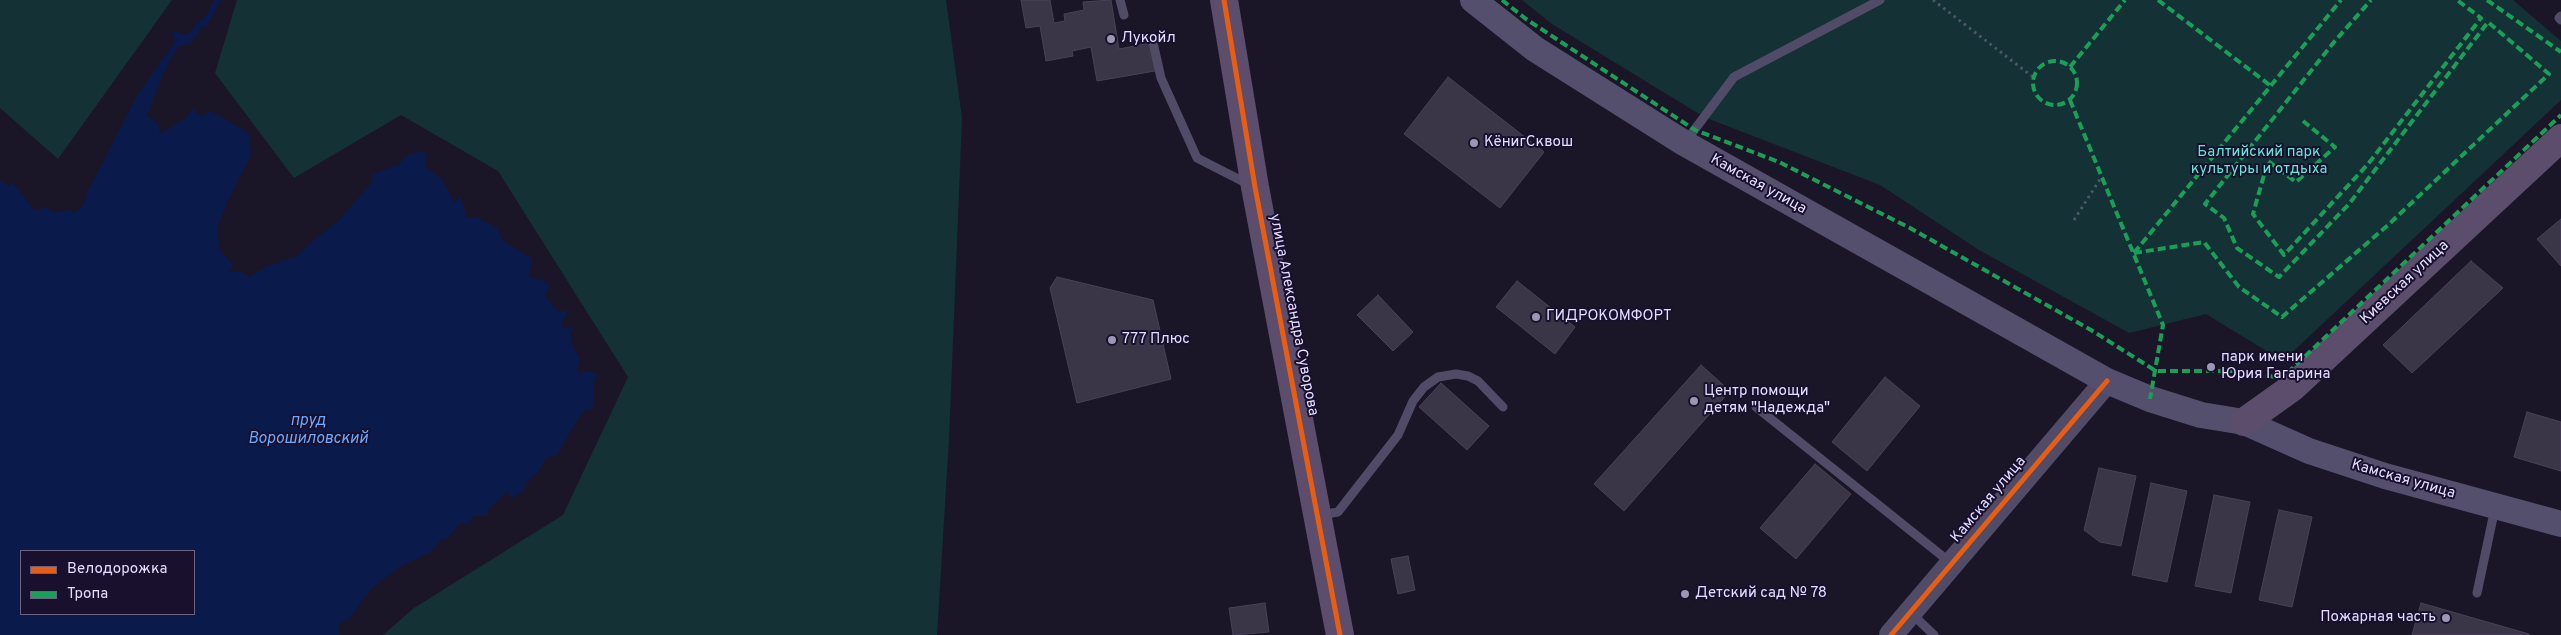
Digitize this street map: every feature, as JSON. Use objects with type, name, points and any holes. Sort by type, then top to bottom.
[{"type":"main road","name":"улица Александра Суворова","points":[[1224,0],[1255,187],[1319,516],[1340,635]]},
{"type":"main road","name":"Камская улица","points":[[1473,0],[1535,49],[1684,143],[2107,381],[2150,399],[2201,415],[2244,422],[2292,444],[2357,467],[2561,524]]},
{"type":"main road","name":"Киевская улица","points":[[2244,422],[2293,386],[2561,138]]},
{"type":"street","name":"Камская улица","points":[[1891,635],[2107,381]]},
{"type":"lane","points":[[1120,0],[1124,15]]},
{"type":"lane","points":[[1684,143],[1734,77],[1880,0]]},
{"type":"lane","points":[[2561,16],[2559,18],[2561,20]]},
{"type":"lane","points":[[1152,38],[1161,78],[1197,158],[1255,187]]},
{"type":"lane","points":[[1319,516],[1338,512],[1398,435],[1413,401],[1424,387],[1438,377],[1456,374],[1468,376],[1478,381],[1503,407]]},
{"type":"lane","points":[[1756,407],[1951,564]]},
{"type":"lane","points":[[2476,593],[2496,506]]},
{"type":"lane","points":[[1910,613],[1934,635]]},
{"type":"path","points":[[1932,0],[2033,77]]},
{"type":"path","points":[[2074,220],[2102,176]]},
{"type":"green space","points":[[0,0],[172,0],[58,159],[0,108]]},
{"type":"green space","points":[[237,0],[946,0],[962,118],[949,439],[937,635],[383,635],[414,608],[563,515],[628,377],[498,171],[401,115],[294,178],[215,73]]},
{"type":"green space","name":"Балтийский парк культуры и отдыха","points":[[1522,0],[2513,0],[2561,41],[2561,100],[2283,361],[2206,314],[2129,333],[1979,250],[1880,185],[1704,117],[1552,24]]},
{"type":"water","name":"пруд Ворошиловский","points":[[202,18],[204,24],[191,43],[178,47],[163,73],[147,116],[158,123],[160,134],[186,118],[192,108],[200,116],[211,111],[249,133],[251,155],[229,198],[217,229],[220,251],[234,266],[229,271],[241,272],[250,277],[267,266],[297,256],[311,242],[337,222],[373,181],[371,175],[399,164],[406,156],[419,151],[426,154],[426,168],[441,178],[455,203],[460,195],[467,218],[479,218],[498,229],[503,241],[533,259],[529,276],[545,281],[550,287],[545,295],[558,312],[569,310],[561,324],[566,329],[575,326],[570,333],[573,347],[580,358],[577,373],[589,371],[598,375],[593,384],[594,404],[590,410],[583,411],[557,455],[546,458],[539,471],[524,485],[527,488],[513,498],[507,492],[487,510],[489,516],[474,516],[467,525],[461,523],[447,539],[442,539],[429,553],[400,567],[372,588],[350,618],[339,624],[340,635],[0,635],[0,180],[8,186],[13,183],[35,211],[46,207],[53,212],[69,210],[75,213],[84,204],[86,195],[137,95],[175,42],[172,30],[187,35]]},
{"type":"building","points":[[1021,0],[1050,0],[1054,23],[1065,21],[1064,14],[1084,10],[1083,2],[1111,0],[1119,49],[1150,43],[1155,71],[1097,81],[1091,47],[1072,51],[1073,56],[1046,61],[1040,26],[1026,28]]},
{"type":"building","name":"КёнигСквош","points":[[1448,77],[1544,152],[1500,208],[1404,134]]},
{"type":"building","points":[[2561,219],[2561,266],[2537,239]]},
{"type":"building","points":[[2471,261],[2503,288],[2412,373],[2383,345]]},
{"type":"building","name":"777 Плюс","points":[[1057,277],[1153,300],[1171,379],[1077,403],[1050,288]]},
{"type":"building","name":"ГИДРОКОМФОРТ","points":[[1517,281],[1575,327],[1555,354],[1496,307]]},
{"type":"building","points":[[1378,295],[1413,332],[1393,351],[1357,315]]},
{"type":"building","points":[[1701,365],[1730,391],[1624,511],[1594,484]]},
{"type":"building","points":[[1885,377],[1920,406],[1867,471],[1832,442]]},
{"type":"building","points":[[1441,383],[1489,426],[1467,450],[1419,407]]},
{"type":"building","points":[[2527,412],[2561,422],[2561,471],[2514,457]]},
{"type":"building","points":[[1815,464],[1851,494],[1796,559],[1760,528]]},
{"type":"building","points":[[2099,468],[2136,476],[2121,546],[2100,542],[2084,530]]},
{"type":"building","points":[[2151,483],[2187,491],[2167,582],[2132,575]]},
{"type":"building","points":[[2214,495],[2250,502],[2231,593],[2195,586]]},
{"type":"building","points":[[2279,510],[2312,517],[2292,607],[2259,600]]},
{"type":"building","points":[[1408,556],[1415,590],[1398,594],[1391,559]]},
{"type":"building","points":[[1265,603],[1269,632],[1233,635],[1229,608]]},
{"type":"building","name":"Пожарная часть","points":[[2421,603],[2529,634],[2529,635],[2412,635]]},
{"type":"waterway","points":[[204,24],[218,0]]},
{"type":"marked path","points":[[1502,0],[1526,19],[1695,130],[1779,162],[1910,228],[2091,330],[2156,371],[2238,371],[2282,378],[2561,115]]},
{"type":"marked path","points":[[2070,67],[2125,0]]},
{"type":"marked path","points":[[2158,0],[2271,86]]},
{"type":"marked path","points":[[2134,253],[2341,0]]},
{"type":"marked path","points":[[2134,253],[2204,242],[2239,287],[2282,317],[2388,225],[2549,74],[2488,22],[2349,204],[2279,277],[2237,248],[2224,218],[2205,204],[2334,42],[2371,0]]},
{"type":"marked path","points":[[2303,121],[2335,147],[2296,182],[2268,161],[2253,214],[2284,255],[2368,164],[2481,18],[2457,0]]},
{"type":"marked path","points":[[2487,0],[2561,52]]},
{"type":"marked path","points":[[2059,61],[2071,67],[2076,75],[2077,83],[2076,91],[2071,99],[2063,104],[2051,105],[2039,99],[2034,91],[2033,79],[2039,67],[2047,62],[2059,61]]},
{"type":"marked path","points":[[2070,100],[2163,325],[2150,399]]},
{"type":"cycle path","points":[[1224,0],[1255,187],[1340,635]]},
{"type":"cycle path","points":[[1891,635],[2107,381]]},
{"type":"place","name":"Лукойл","points":[[1111,39]]},
{"type":"place","name":"КёнигСквош","points":[[1474,143]]},
{"type":"place","name":"ГИДРОКОМФОРТ","points":[[1536,317]]},
{"type":"place","name":"777 Плюс","points":[[1112,340]]},
{"type":"place","name":"парк имени Юрия Гагарина","points":[[2211,367]]},
{"type":"place","name":"Центр помощи детям \"Надежда\"","points":[[1694,401]]},
{"type":"place","name":"Детский сад № 78","points":[[1685,594]]},
{"type":"place","name":"Пожарная часть","points":[[2446,618]]}]
